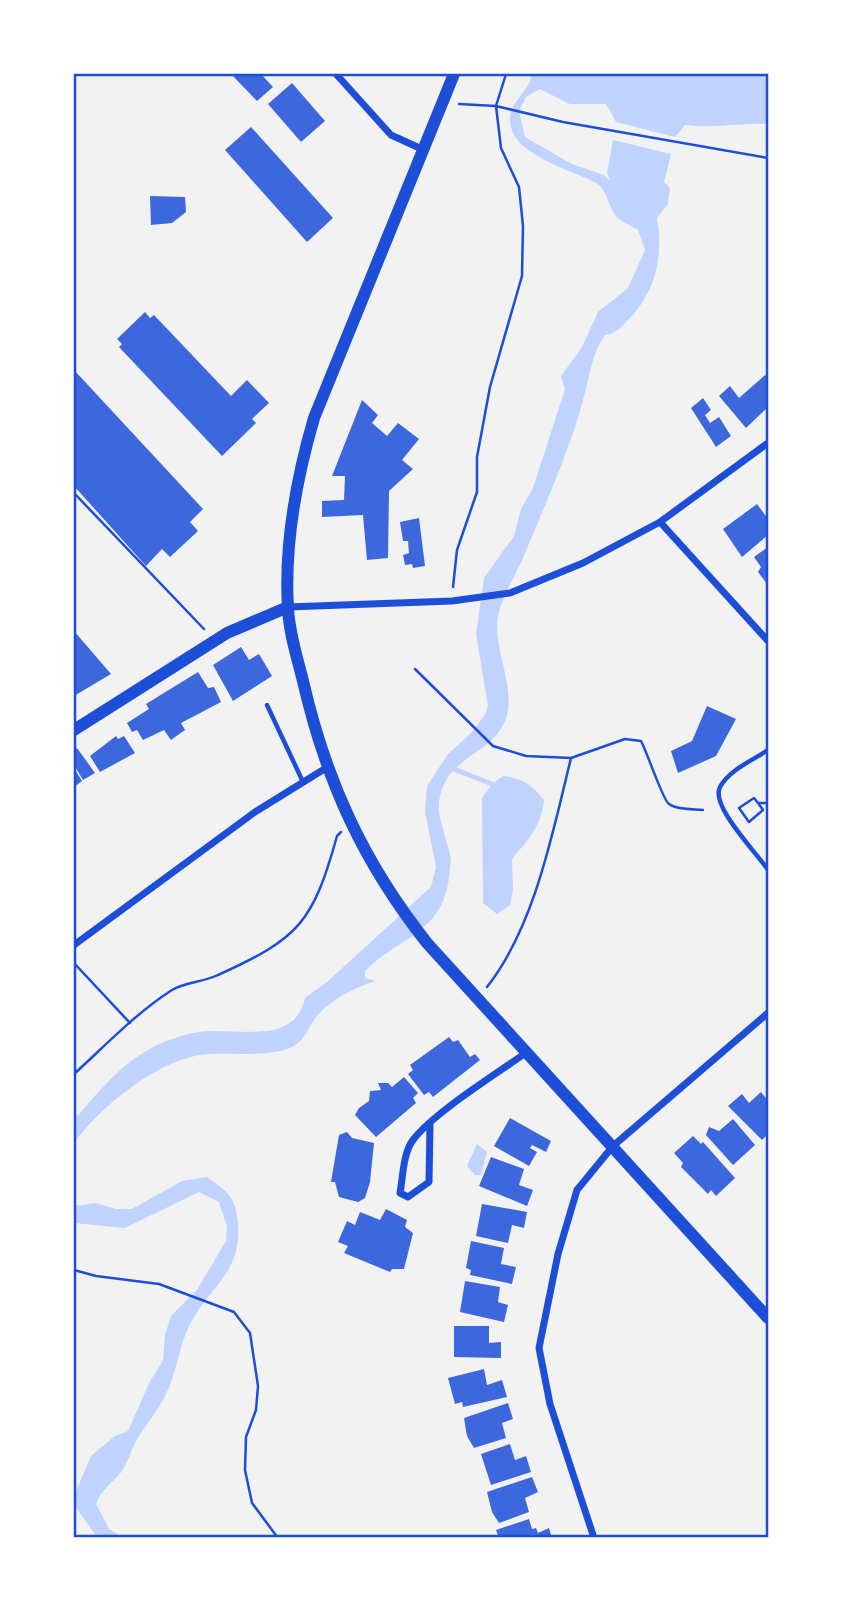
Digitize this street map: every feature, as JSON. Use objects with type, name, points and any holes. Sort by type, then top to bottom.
[{"type":"main road","points":[[454,74],[425,151],[314,418],[299,472],[289,537],[288,607],[307,699],[327,768],[350,825],[387,892],[427,943],[768,1318]]},
{"type":"main road","points":[[74,730],[227,633],[288,607]]},
{"type":"street","points":[[337,74],[391,135],[425,151]]},
{"type":"street","points":[[288,607],[452,601],[510,593],[583,563],[660,522],[768,443]]},
{"type":"street","points":[[660,522],[768,640]]},
{"type":"street","points":[[74,945],[255,812],[327,768]]},
{"type":"street","points":[[594,1538],[550,1404],[539,1348],[558,1254],[577,1190],[613,1146],[768,1013]]},
{"type":"street","points":[[429,1125],[429,1182],[408,1197],[400,1193],[412,1141],[429,1125],[527,1052]]},
{"type":"lane","points":[[267,705],[304,782]]},
{"type":"lane","points":[[768,750],[733,772],[720,787],[718,797],[722,810],[768,870]]},
{"type":"path","points":[[452,601],[457,550],[477,492],[477,457],[490,387],[522,276],[523,226],[519,187],[501,148],[496,106],[506,74]]},
{"type":"path","points":[[459,104],[496,106],[563,122],[768,158]]},
{"type":"path","points":[[74,493],[204,629]]},
{"type":"path","points":[[415,669],[494,746],[526,757],[571,758],[593,753],[625,739],[641,741],[652,759],[664,800],[670,806],[703,810]]},
{"type":"path","points":[[478,998],[493,979],[519,930],[550,848],[571,758]]},
{"type":"path","points":[[754,798],[758,803],[763,810],[749,822],[739,807],[754,798]]},
{"type":"path","points":[[758,803],[768,803]]},
{"type":"path","points":[[74,1074],[130,1023],[175,988],[214,977],[288,937],[308,915],[320,894],[337,836],[350,825]]},
{"type":"path","points":[[74,963],[130,1023]]},
{"type":"path","points":[[74,1270],[96,1276],[159,1284],[234,1312],[250,1333],[258,1386],[256,1410],[246,1437],[245,1470],[253,1503],[278,1538]]},
{"type":"water","points":[[532,74],[768,74],[768,124],[685,125],[675,137],[616,122],[606,104],[570,104],[540,89],[526,97],[519,111],[525,137],[572,164],[604,175],[610,181],[607,173],[613,140],[671,154],[664,182],[670,188],[668,204],[657,218],[658,260],[651,286],[628,320],[615,332],[605,335],[600,343],[562,463],[500,609],[498,642],[509,696],[505,721],[491,740],[455,769],[442,789],[439,813],[451,860],[445,896],[429,922],[365,971],[365,978],[376,981],[351,990],[330,1004],[295,1045],[271,1053],[209,1054],[172,1064],[153,1073],[116,1099],[74,1143],[74,1120],[127,1064],[153,1047],[180,1036],[213,1031],[262,1032],[289,1023],[299,1013],[305,998],[327,982],[431,887],[436,867],[425,812],[427,786],[448,754],[472,732],[488,706],[476,634],[484,578],[514,536],[521,509],[533,488],[565,389],[561,376],[582,347],[598,312],[628,288],[645,250],[638,230],[615,215],[600,186],[544,160],[531,152],[513,133],[511,114]]},
{"type":"water","points":[[503,776],[526,783],[544,800],[537,825],[512,859],[513,889],[510,905],[497,914],[483,903],[482,798],[492,784]]},
{"type":"water","points":[[477,1144],[487,1152],[481,1175],[475,1175],[467,1166]]},
{"type":"water","points":[[207,1177],[233,1201],[238,1223],[235,1255],[230,1267],[189,1326],[162,1402],[136,1441],[122,1471],[98,1498],[96,1504],[109,1529],[122,1537],[97,1537],[77,1509],[74,1496],[91,1456],[115,1436],[128,1431],[150,1381],[163,1361],[165,1335],[171,1316],[197,1290],[226,1241],[227,1226],[219,1202],[199,1192],[125,1228],[74,1223],[74,1206],[96,1203],[116,1209],[132,1209],[182,1181]]},
{"type":"building","points":[[231,74],[261,74],[273,87],[257,101]]},
{"type":"building","points":[[292,83],[325,121],[301,142],[268,104]]},
{"type":"building","points":[[251,127],[333,218],[307,242],[225,150]]},
{"type":"building","points":[[150,196],[185,197],[186,212],[172,223],[151,225]]},
{"type":"building","points":[[145,312],[150,318],[154,315],[231,396],[247,380],[269,403],[252,419],[256,423],[222,456],[119,347],[122,344],[117,339]]},
{"type":"building","points":[[74,370],[203,509],[190,522],[198,531],[170,557],[162,549],[146,566],[74,486]]},
{"type":"building","points":[[765,375],[768,379],[768,407],[746,428],[719,396],[730,386],[739,398]]},
{"type":"building","points":[[703,398],[711,410],[705,415],[710,423],[719,417],[731,436],[716,447],[691,408]]},
{"type":"building","points":[[362,400],[378,415],[372,423],[387,436],[398,423],[419,439],[402,460],[413,469],[389,491],[388,558],[367,560],[363,515],[322,517],[322,501],[344,500],[345,476],[332,476]]},
{"type":"building","points":[[757,504],[768,519],[768,535],[742,557],[723,529]]},
{"type":"building","points":[[419,518],[425,566],[413,568],[412,564],[405,565],[403,555],[409,553],[408,541],[403,541],[400,522]]},
{"type":"building","points":[[768,547],[767,584],[758,572],[761,567],[754,557]]},
{"type":"building","points":[[74,631],[111,674],[74,696]]},
{"type":"building","points":[[241,647],[249,660],[259,654],[272,676],[233,701],[213,665]]},
{"type":"building","points":[[198,672],[208,688],[214,687],[221,702],[181,723],[185,730],[171,740],[164,730],[143,740],[137,730],[132,732],[127,723],[149,709],[146,704]]},
{"type":"building","points":[[707,706],[736,719],[716,756],[678,773],[671,751],[692,741]]},
{"type":"building","points":[[116,736],[118,739],[124,736],[135,753],[100,772],[90,756]]},
{"type":"building","points":[[77,748],[95,773],[83,780],[74,765],[74,750]]},
{"type":"building","points":[[74,768],[82,781],[74,787]]},
{"type":"building","points":[[449,1037],[453,1042],[458,1040],[470,1057],[475,1054],[480,1060],[433,1097],[429,1092],[424,1095],[408,1074],[413,1070],[410,1065]]},
{"type":"building","points":[[404,1077],[418,1093],[413,1098],[416,1103],[376,1137],[355,1115],[359,1108],[369,1101],[370,1091],[381,1090],[378,1083],[388,1083],[392,1087]]},
{"type":"building","points":[[761,1092],[768,1101],[768,1134],[762,1140],[728,1106],[742,1094],[749,1103]]},
{"type":"building","points":[[510,1118],[551,1141],[546,1152],[532,1145],[530,1148],[537,1152],[529,1166],[494,1146]]},
{"type":"building","points":[[733,1119],[755,1145],[733,1165],[706,1135],[709,1127],[719,1131]]},
{"type":"building","points":[[347,1132],[352,1138],[374,1143],[370,1182],[365,1198],[358,1202],[339,1197],[335,1182],[331,1182],[339,1135]]},
{"type":"building","points":[[693,1136],[701,1144],[703,1142],[735,1178],[716,1196],[711,1190],[708,1194],[681,1167],[683,1163],[674,1153]]},
{"type":"building","points":[[491,1157],[524,1169],[519,1185],[533,1190],[527,1206],[479,1186]]},
{"type":"building","points":[[482,1204],[527,1212],[524,1228],[512,1225],[508,1243],[476,1236]]},
{"type":"building","points":[[386,1209],[407,1220],[405,1227],[413,1233],[404,1269],[392,1269],[390,1272],[344,1253],[348,1246],[338,1242],[347,1221],[355,1225],[360,1212],[380,1220]]},
{"type":"building","points":[[471,1241],[504,1248],[501,1264],[516,1267],[512,1284],[470,1275],[471,1270],[466,1268]]},
{"type":"building","points":[[465,1281],[500,1287],[498,1302],[508,1305],[504,1322],[460,1312]]},
{"type":"building","points":[[454,1326],[489,1326],[489,1343],[501,1342],[501,1358],[454,1357]]},
{"type":"building","points":[[484,1369],[487,1385],[502,1380],[507,1397],[463,1407],[462,1402],[455,1404],[448,1378]]},
{"type":"building","points":[[508,1403],[513,1419],[502,1423],[506,1438],[474,1448],[467,1436],[464,1418]]},
{"type":"building","points":[[510,1444],[515,1460],[526,1456],[531,1472],[491,1485],[481,1454]]},
{"type":"building","points":[[532,1477],[538,1492],[525,1498],[529,1512],[499,1523],[492,1512],[487,1492]]},
{"type":"building","points":[[529,1519],[532,1529],[536,1528],[538,1533],[549,1528],[552,1538],[499,1538],[496,1530]]},
{"type":"waterway","points":[[454,769],[492,784]]}]
